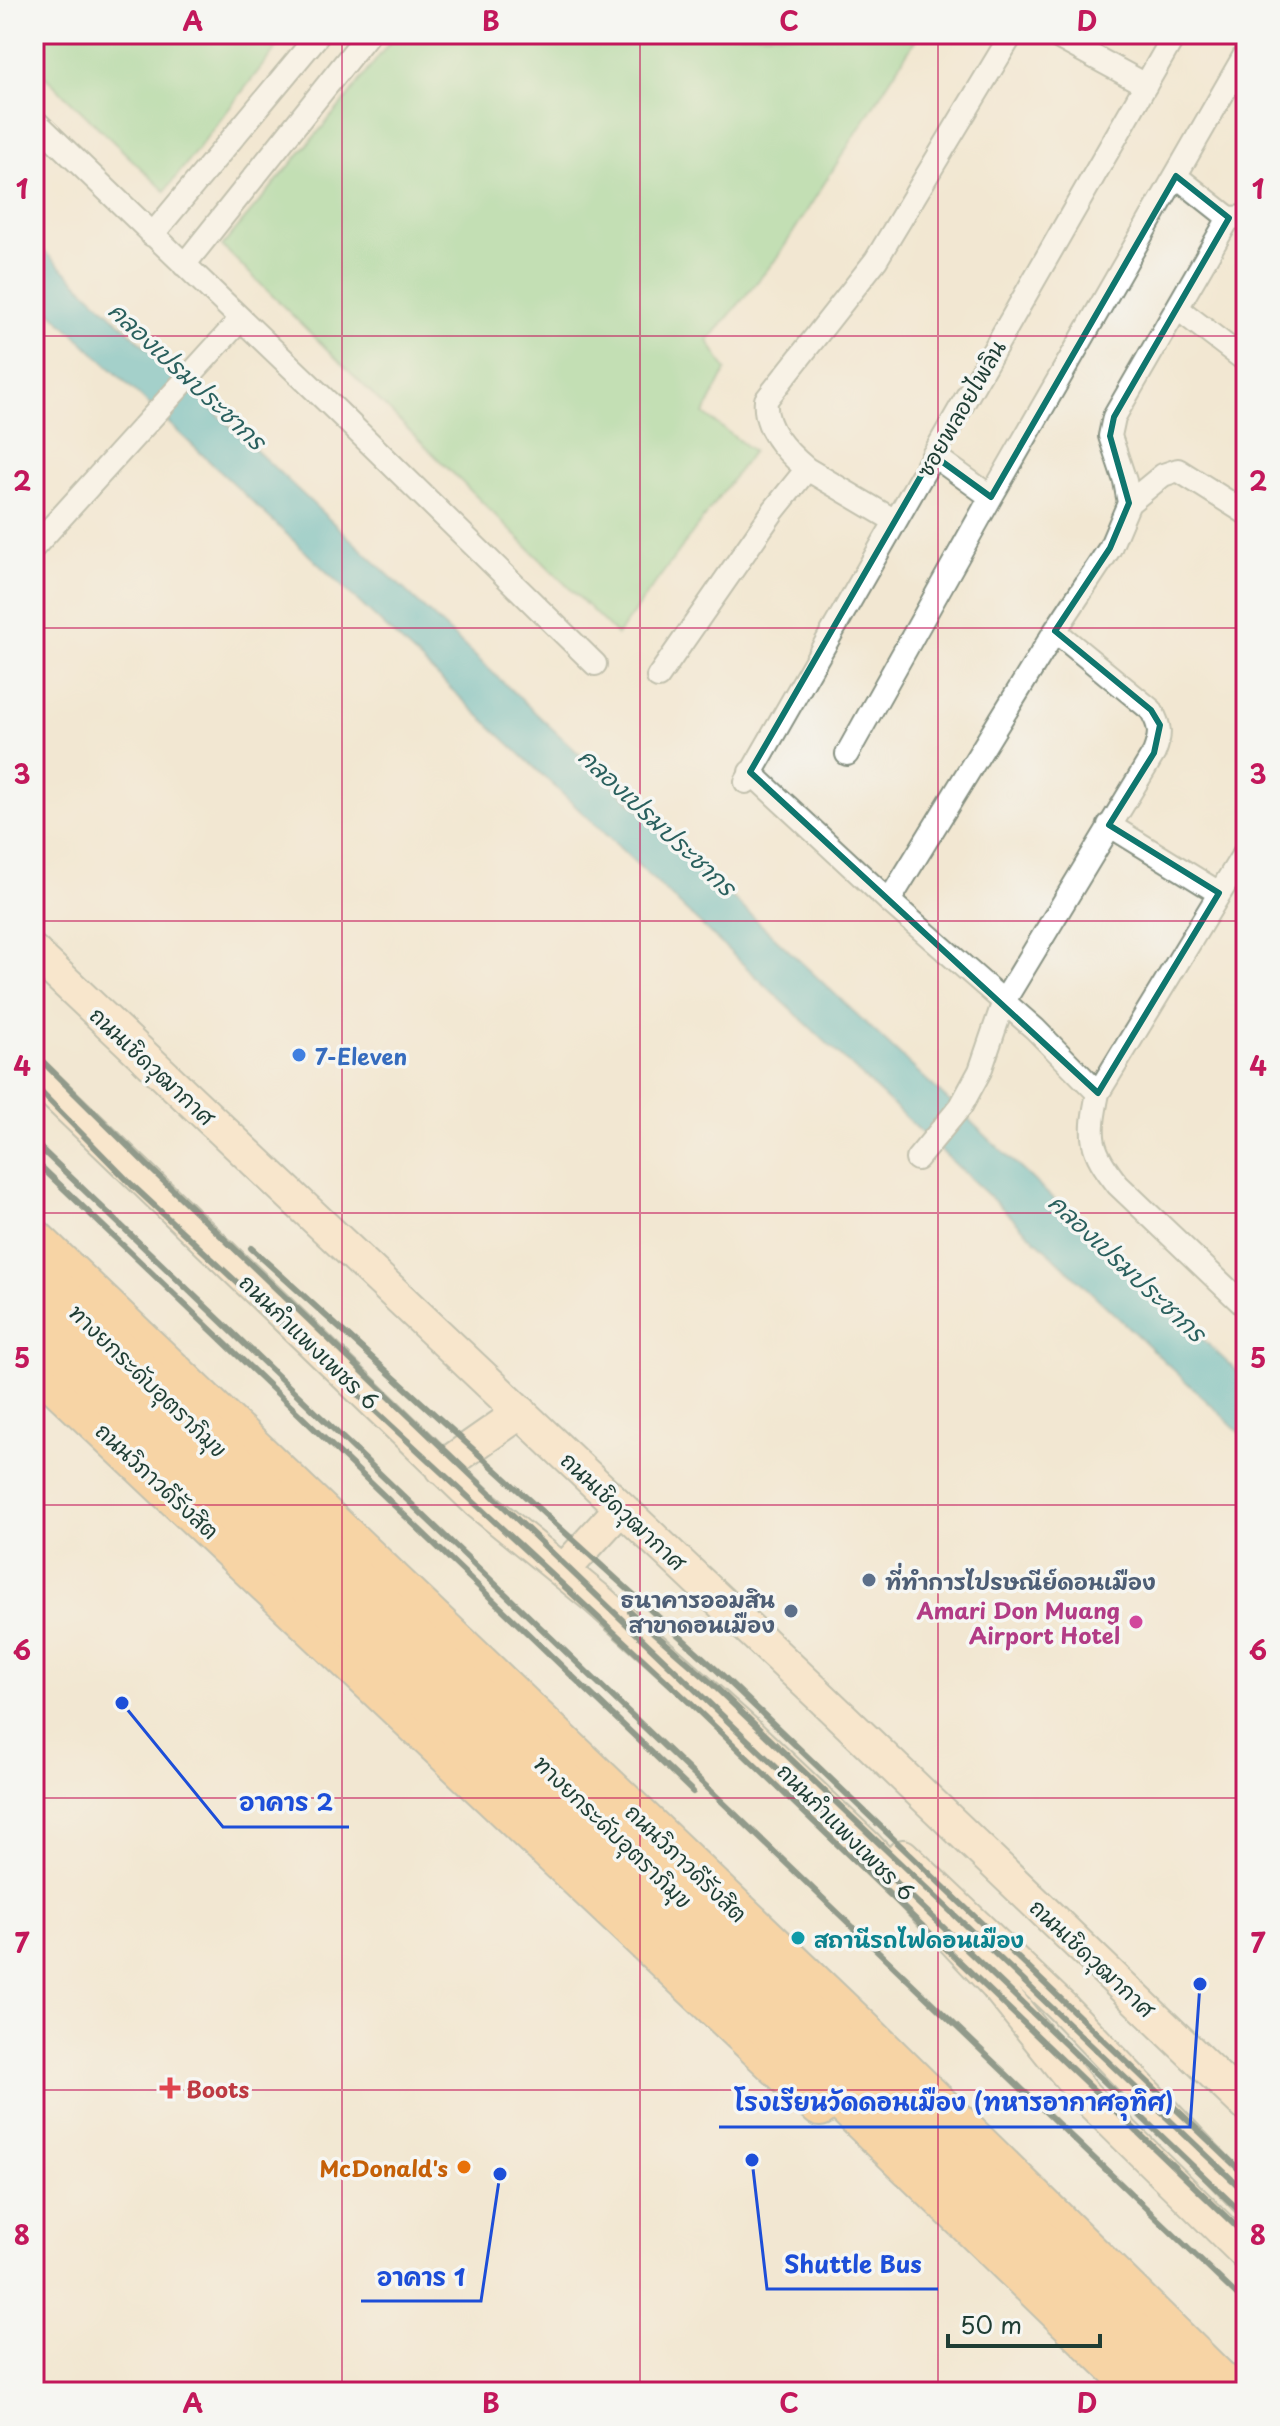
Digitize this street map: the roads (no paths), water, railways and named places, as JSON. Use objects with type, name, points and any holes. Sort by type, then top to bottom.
[{"type":"highway","name":"ถนนวิภาวดีรังสิต","points":[[34,1238],[863,2030],[1220,2381]]},
{"type":"highway","name":"ทางยกระดับอุตราภิมุข","points":[[34,1270],[1220,2381]]},
{"type":"highway","name":"ทางยกระดับอุตราภิมุข","points":[[34,1321],[1144,2392]]},
{"type":"highway","name":"ถนนวิภาวดีรังสิต","points":[[34,1364],[864,2148],[1116,2392]]},
{"type":"main road","name":"ถนนเชิดวุฒากาศ","points":[[34,952],[821,1697],[1246,2105]]},
{"type":"main road","name":"ถนนกำแพงเพชร 6","points":[[34,1074],[441,1468],[596,1598],[747,1733],[866,1846],[996,1985],[1085,2096],[1246,2254]]},
{"type":"main road","points":[[441,1468],[521,1412]]},
{"type":"main road","points":[[563,1571],[620,1509]]},
{"type":"main road","name":"ถนนกำแพงเพชร 6","points":[[596,1598],[678,1646],[1062,2007],[1246,2199]]},
{"type":"street","points":[[152,235],[319,34]]},
{"type":"street","points":[[184,265],[368,34]]},
{"type":"street","points":[[895,521],[793,458],[772,431],[764,414],[766,400],[876,260],[1012,34]]},
{"type":"street","points":[[1052,34],[1146,85]]},
{"type":"street","name":"ซอยพลอยไพลิน","points":[[889,901],[748,777],[1175,34]]},
{"type":"street","points":[[847,754],[1246,53]]},
{"type":"street","points":[[34,120],[595,664]]},
{"type":"street","points":[[1129,503],[1110,436],[1114,417],[1177,308],[1238,218],[1176,176]]},
{"type":"street","points":[[1177,308],[1246,361]]},
{"type":"street","points":[[34,547],[241,319]]},
{"type":"street","points":[[933,455],[991,497]]},
{"type":"street","points":[[658,677],[774,510],[807,469]]},
{"type":"street","points":[[1098,1093],[1035,1029],[889,901],[1055,631],[1110,548],[1129,503],[1163,475],[1178,470],[1246,513]]},
{"type":"street","points":[[923,1152],[961,1106],[980,1071],[1004,1001],[1154,753],[1161,736],[1160,725],[1151,710],[1055,631]]},
{"type":"street","points":[[1109,825],[1219,893]]},
{"type":"street","points":[[1246,850],[1098,1093],[1092,1144],[1100,1163],[1118,1185],[1246,1307]]},
{"type":"water","points":[[34,242],[1246,1380],[1246,1438],[34,296]]},
{"type":"railway","points":[[34,1053],[148,1166],[1246,2217]]},
{"type":"railway","points":[[34,1085],[131,1184],[689,1702],[1246,2236]]},
{"type":"railway","points":[[34,1142],[1246,2304]]},
{"type":"railway","points":[[34,1160],[693,1792]]},
{"type":"railway","points":[[251,1248],[719,1672],[1246,2176]]},
{"type":"railway","points":[[630,1612],[710,1682],[1246,2193]]},
{"type":"place","name":"7-Eleven","points":[[299,1055]]},
{"type":"place","name":"ที่ทำการไปรษณีย์ดอนเมือง","points":[[869,1580]]},
{"type":"place","name":"ธนาคารออมสิน สาขาดอนเมือง","points":[[791,1611]]},
{"type":"place","name":"Amari Don Muang Airport Hotel","points":[[1136,1622]]},
{"type":"place","name":"อาคาร 2","points":[[122,1703]]},
{"type":"place","name":"สถานีรถไฟดอนเมือง","points":[[798,1938]]},
{"type":"place","name":"โรงเรียนวัดดอนเมือง (ทหารอากาศอุทิศ)","points":[[1200,1984]]},
{"type":"place","name":"Boots","points":[[170,2088]]},
{"type":"place","name":"Shuttle Bus","points":[[752,2160]]},
{"type":"place","name":"McDonald's","points":[[464,2167]]},
{"type":"place","name":"อาคาร 1","points":[[500,2174]]},
{"type":"water label","name":"คลองเปรมประชากร","points":[[188,375]]},
{"type":"water label","name":"คลองเปรมประชากร","points":[[658,821]]},
{"type":"water label","name":"คลองเปรมประชากร","points":[[1128,1267]]}]
